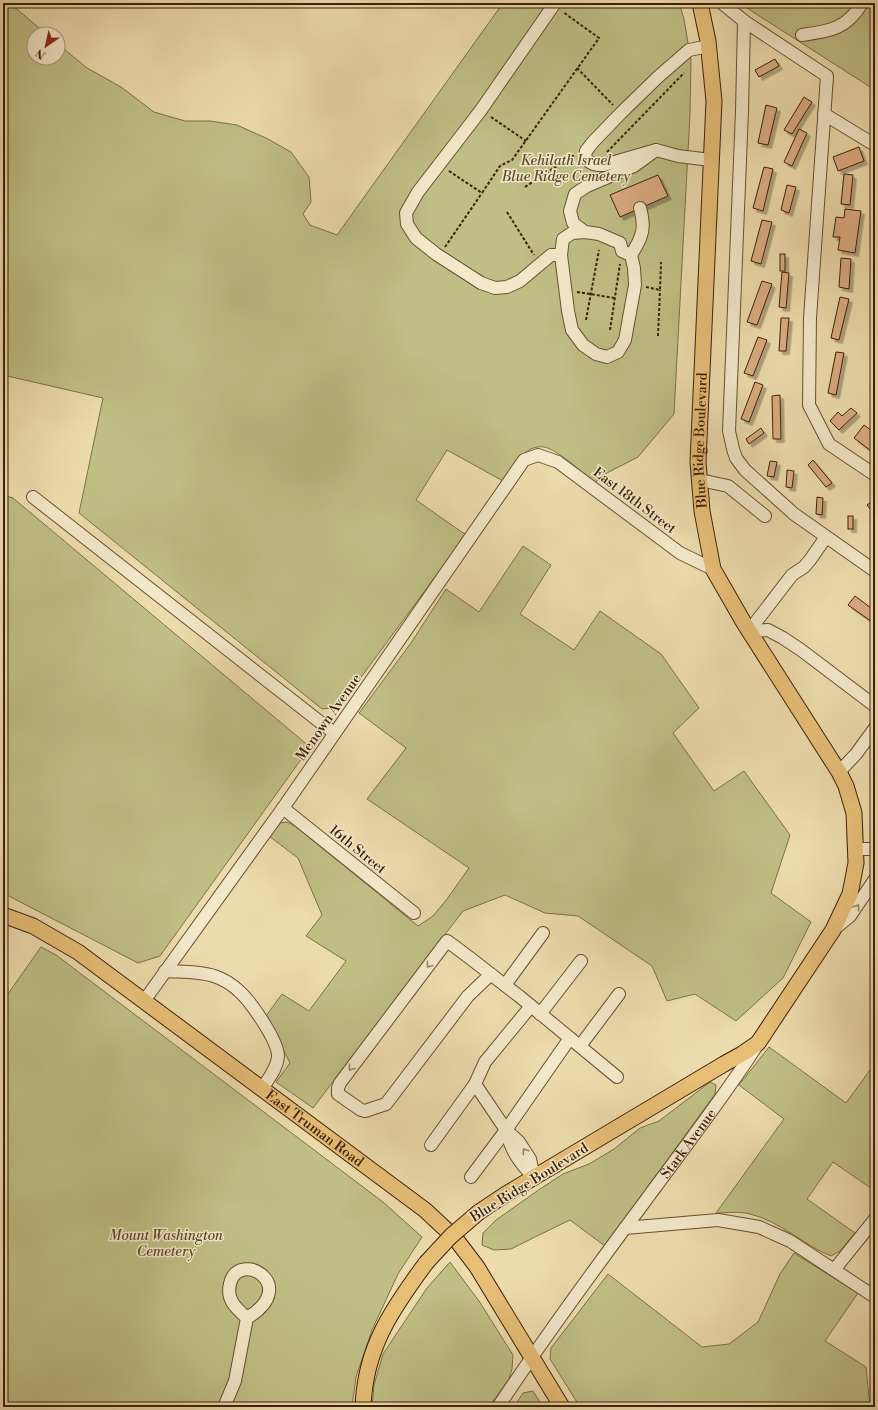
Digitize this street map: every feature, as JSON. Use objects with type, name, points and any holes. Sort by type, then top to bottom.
[{"type":"main road","name":"Blue Ridge Boulevard","points":[[700,3],[708,46],[714,101],[698,462],[702,511],[713,569],[749,631],[839,772],[846,786],[854,813],[857,849],[856,867],[850,894],[833,930]]},
{"type":"main road","name":"East Truman Road","points":[[3,915],[34,926],[78,952],[424,1210],[455,1238],[477,1267],[562,1407]]},
{"type":"main road","name":"Stark Avenue","points":[[758,1043],[833,930]]},
{"type":"main road","name":"Blue Ridge Boulevard","points":[[363,1407],[363,1393],[368,1366],[377,1339],[401,1297],[426,1264],[451,1236],[479,1212],[534,1177],[742,1054],[758,1043]]},
{"type":"street","points":[[722,3],[744,21],[827,76],[810,318],[809,405],[829,444],[875,475]]},
{"type":"street","points":[[802,35],[828,31],[846,23],[862,3]]},
{"type":"street","points":[[554,4],[481,110],[418,192],[406,213],[407,224],[416,238],[436,254],[481,283],[495,288],[507,287],[520,281],[551,255],[561,255]]},
{"type":"street","points":[[744,21],[742,111],[729,431],[734,454],[744,470],[794,514],[875,571]]},
{"type":"street","points":[[708,46],[689,50],[621,113],[586,151],[590,161],[604,165],[656,150],[678,156],[711,160]]},
{"type":"street","points":[[824,114],[875,145]]},
{"type":"street","points":[[585,232],[573,223],[570,211],[575,194],[587,186],[634,166],[656,150]]},
{"type":"street","points":[[626,253],[642,236],[643,227],[640,208]]},
{"type":"street","points":[[585,232],[599,234],[620,244],[634,268],[635,285],[625,340],[618,352],[607,357],[596,354],[583,345],[572,330],[568,311],[561,255],[564,239],[572,233],[585,232]]},
{"type":"street","name":"East 18th Street","points":[[538,455],[558,462],[680,552],[713,569]]},
{"type":"street","name":"Menown Avenue","points":[[144,1001],[283,808],[524,460],[538,455]]},
{"type":"street","points":[[700,480],[728,486],[765,516]]},
{"type":"street","points":[[33,497],[334,734]]},
{"type":"street","points":[[749,631],[792,575],[804,567],[826,537]]},
{"type":"street","points":[[749,631],[768,630],[783,638],[875,706]]},
{"type":"street","points":[[839,772],[856,754],[875,728]]},
{"type":"street","name":"16th Street","points":[[283,808],[414,913]]},
{"type":"street","points":[[857,849],[875,849]]},
{"type":"street","name":"Stark Avenue","points":[[833,930],[850,916],[875,880]]},
{"type":"street","points":[[505,985],[542,933]]},
{"type":"street","points":[[491,974],[468,996],[386,1104],[365,1111],[361,1110],[338,1094],[340,1083],[447,941],[491,974],[505,985],[618,1077]]},
{"type":"street","points":[[431,1145],[475,1084],[485,1062],[581,961]]},
{"type":"street","points":[[165,971],[203,973],[214,976],[240,992],[263,1022],[278,1048],[277,1064],[262,1089]]},
{"type":"street","points":[[580,1046],[619,994]]},
{"type":"street","points":[[471,1177],[506,1130],[570,1038]]},
{"type":"street","name":"Stark Avenue","points":[[498,1407],[532,1357],[625,1228],[731,1085],[758,1043]]},
{"type":"street","points":[[475,1084],[506,1130],[519,1142],[530,1159],[534,1177]]},
{"type":"street","points":[[834,1270],[875,1219]]},
{"type":"street","points":[[625,1228],[718,1220],[759,1227],[790,1241],[875,1297]]},
{"type":"street","points":[[224,1407],[235,1381],[247,1318]]},
{"type":"path","points":[[443,251],[500,166],[512,160],[526,142],[599,38],[554,4]]},
{"type":"path","points":[[577,68],[621,113]]},
{"type":"path","points":[[525,187],[572,156],[590,161],[684,73]]},
{"type":"path","points":[[481,110],[526,142]]},
{"type":"path","points":[[440,164],[482,193]]},
{"type":"path","points":[[507,212],[540,265]]},
{"type":"path","points":[[586,320],[599,250]]},
{"type":"path","points":[[610,330],[615,298],[626,253]]},
{"type":"path","points":[[658,336],[661,262]]},
{"type":"path","points":[[635,285],[660,290]]},
{"type":"path","points":[[565,291],[590,293],[615,298]]},
{"type":"green space","name":"Kehilath Israel Blue Ridge Cemetery","points":[[3,3],[10,3],[37,26],[26,26],[26,66],[66,66],[66,51],[87,68],[121,87],[154,112],[185,121],[210,121],[237,125],[268,139],[291,152],[309,177],[311,202],[303,214],[310,225],[337,235],[503,3],[679,3],[684,19],[691,61],[690,114],[674,414],[638,457],[601,476],[595,483],[556,452],[544,447],[530,449],[526,452],[503,481],[447,450],[416,500],[466,535],[339,707],[322,709],[79,513],[103,398],[3,375]]},
{"type":"green space","points":[[739,3],[875,3],[875,90]]},
{"type":"green space","points":[[3,495],[13,498],[310,747],[160,956],[138,963],[3,893]]},
{"type":"green space","points":[[523,546],[551,565],[520,614],[574,650],[600,611],[661,654],[699,708],[673,733],[714,791],[744,771],[790,835],[771,893],[811,922],[783,978],[736,1021],[695,994],[667,1001],[652,966],[578,916],[545,913],[505,895],[463,911],[313,1108],[276,1082],[290,1063],[266,1016],[282,994],[309,1011],[346,961],[306,936],[322,915],[298,858],[269,836],[279,823],[287,822],[295,826],[418,926],[433,916],[469,868],[367,799],[406,748],[359,713],[411,643],[446,589],[479,612]]},
{"type":"green space","name":"Mount Washington Cemetery","points":[[41,947],[56,955],[383,1202],[422,1237],[398,1274],[372,1330],[356,1377],[352,1407],[3,1407],[3,1001]]},
{"type":"green space","points":[[769,1047],[846,1103],[875,1063],[875,1191],[833,1162],[807,1199],[855,1233],[840,1251],[831,1256],[761,1217],[733,1212],[716,1213],[784,1119],[739,1085]]},
{"type":"green space","points":[[710,1082],[716,1085],[715,1094],[605,1246],[570,1220],[511,1249],[494,1250],[482,1245],[483,1233],[496,1220],[563,1174],[589,1164],[614,1149],[640,1128],[659,1121]]},
{"type":"green space","points":[[794,1253],[858,1293],[825,1341],[866,1367],[870,1407],[580,1407],[550,1359],[551,1348],[608,1274],[702,1347],[729,1344],[758,1322],[780,1274]]},
{"type":"green space","points":[[450,1262],[479,1301],[513,1355],[512,1369],[509,1379],[489,1407],[372,1407],[374,1385],[383,1354],[427,1288]]},
{"type":"green space","points":[[533,1391],[543,1407],[514,1407],[523,1393]]},
{"type":"building","points":[[775,59],[779,66],[759,77],[755,70]]},
{"type":"building","points":[[804,97],[812,102],[792,134],[784,130]]},
{"type":"building","points":[[766,105],[777,108],[768,145],[758,143]]},
{"type":"building","points":[[799,129],[807,133],[792,166],[784,162]]},
{"type":"building","points":[[859,147],[864,161],[838,171],[833,157]]},
{"type":"building","points":[[764,167],[773,169],[763,211],[753,208]]},
{"type":"building","points":[[875,171],[875,204],[871,203]]},
{"type":"building","points":[[844,174],[853,175],[850,205],[841,204]]},
{"type":"building","points":[[658,175],[668,196],[620,217],[610,195]]},
{"type":"building","points":[[787,185],[796,187],[789,213],[781,210]]},
{"type":"building","points":[[845,209],[861,211],[855,253],[838,250],[840,237],[833,237],[836,217],[844,218]]},
{"type":"building","points":[[762,220],[772,222],[761,264],[751,261]]},
{"type":"building","points":[[780,254],[785,254],[785,271],[780,271]]},
{"type":"building","points":[[841,258],[851,259],[849,289],[839,287]]},
{"type":"building","points":[[782,272],[789,273],[786,308],[779,307]]},
{"type":"building","points":[[762,281],[772,284],[757,325],[747,322]]},
{"type":"building","points":[[840,297],[849,299],[839,340],[831,338]]},
{"type":"building","points":[[781,318],[789,318],[786,351],[779,351]]},
{"type":"building","points":[[758,337],[767,340],[753,376],[744,373]]},
{"type":"building","points":[[836,352],[844,353],[836,395],[828,393]]},
{"type":"building","points":[[755,382],[763,385],[749,422],[741,419]]},
{"type":"building","points":[[780,395],[781,439],[773,439],[772,396]]},
{"type":"building","points":[[851,408],[857,413],[839,430],[830,421],[838,412],[842,416]]},
{"type":"building","points":[[864,425],[875,433],[875,454],[854,438]]},
{"type":"building","points":[[761,428],[764,433],[749,444],[746,439]]},
{"type":"building","points":[[813,460],[832,483],[826,487],[808,465]]},
{"type":"building","points":[[770,461],[777,462],[774,477],[767,476]]},
{"type":"building","points":[[787,470],[794,471],[792,488],[786,487]]},
{"type":"building","points":[[817,497],[823,498],[822,515],[816,514]]},
{"type":"building","points":[[873,501],[875,503],[875,515],[867,505]]},
{"type":"building","points":[[848,516],[853,516],[853,529],[848,529]]},
{"type":"building","points":[[855,596],[875,611],[875,624],[848,605]]}]
